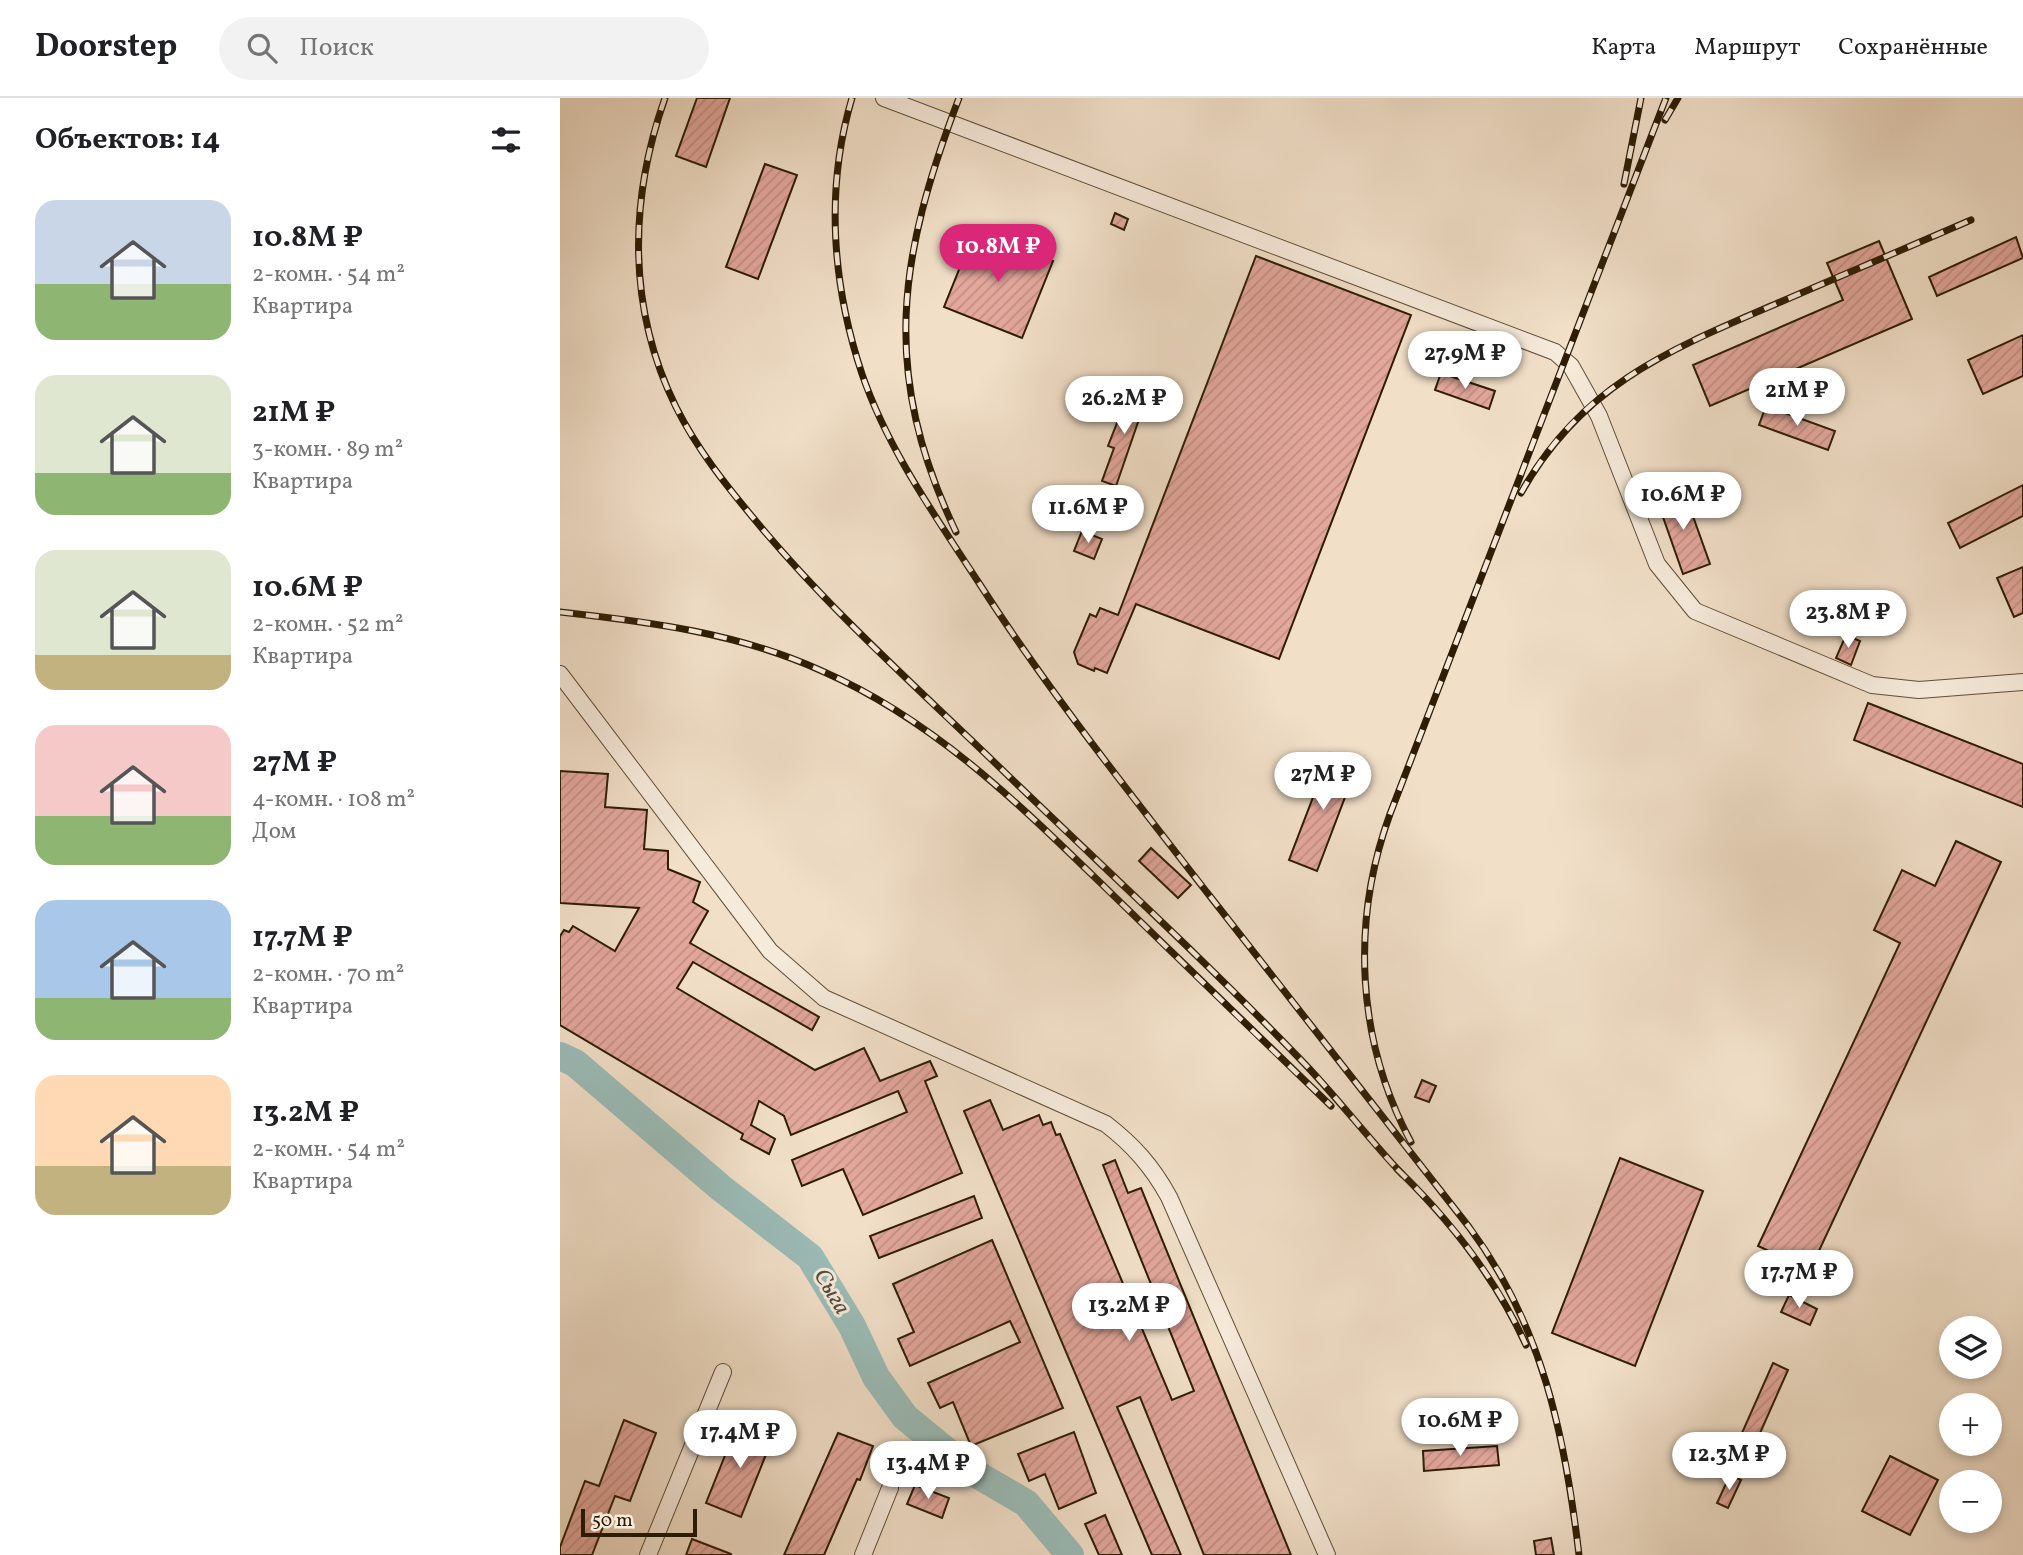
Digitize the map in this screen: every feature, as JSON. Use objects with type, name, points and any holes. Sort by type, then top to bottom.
[{"type":"street","points":[[884,98],[1555,352],[1579,377],[1599,416],[1657,564],[1695,611],[1872,685],[1919,690],[2023,682]]},
{"type":"street","points":[[560,674],[771,951],[824,998],[1106,1124],[1134,1146],[1169,1197],[1327,1555]]},
{"type":"street","points":[[648,1555],[723,1372]]},
{"type":"street","points":[[863,1555],[890,1488]]},
{"type":"building","points":[[697,98],[730,98],[706,167],[676,156]]},
{"type":"building","points":[[765,164],[797,175],[758,279],[726,267]]},
{"type":"building","points":[[1115,213],[1128,219],[1124,230],[1111,224]]},
{"type":"building","points":[[975,230],[1053,261],[1022,338],[944,307]]},
{"type":"building","points":[[2016,237],[2023,258],[1937,296],[1929,277]]},
{"type":"building","points":[[1879,241],[1912,319],[1710,406],[1693,365],[1843,300],[1827,263]]},
{"type":"building","points":[[1256,256],[1411,315],[1279,659],[1136,604],[1107,673],[1095,668],[1094,671],[1078,664],[1074,652],[1090,614],[1096,617],[1100,608],[1118,615]]},
{"type":"building","points":[[2023,335],[2023,376],[1983,394],[1968,360]]},
{"type":"building","points":[[1441,373],[1495,391],[1489,409],[1435,390]]},
{"type":"building","points":[[1130,390],[1147,396],[1116,486],[1102,481],[1114,448],[1108,446]]},
{"type":"building","points":[[1766,406],[1835,431],[1828,450],[1759,425]]},
{"type":"building","points":[[2023,485],[2023,516],[1960,548],[1948,523]]},
{"type":"building","points":[[1684,491],[1710,564],[1683,574],[1657,500]]},
{"type":"building","points":[[1082,531],[1102,539],[1094,559],[1074,551]]},
{"type":"building","points":[[2023,567],[2023,613],[2014,617],[1997,578]]},
{"type":"building","points":[[1846,635],[1860,641],[1851,665],[1836,658]]},
{"type":"building","points":[[1868,703],[2023,764],[2023,807],[1854,740]]},
{"type":"building","points":[[1330,753],[1358,763],[1317,871],[1289,860]]},
{"type":"building","points":[[560,771],[608,774],[605,807],[647,810],[644,849],[668,851],[668,869],[700,882],[693,902],[708,911],[690,943],[819,1017],[812,1030],[693,962],[677,988],[815,1070],[864,1048],[880,1081],[930,1061],[937,1076],[925,1081],[962,1173],[863,1215],[843,1169],[802,1186],[792,1160],[907,1112],[898,1091],[791,1135],[784,1116],[759,1101],[751,1125],[775,1139],[769,1154],[741,1139],[743,1134],[560,1025],[560,936],[564,930],[569,932],[573,926],[615,951],[639,908],[560,903]]},
{"type":"building","points":[[1956,841],[2001,862],[1810,1270],[1758,1246],[1900,943],[1874,930],[1902,870],[1935,886]]},
{"type":"building","points":[[1151,848],[1191,885],[1178,898],[1139,861]]},
{"type":"building","points":[[1422,1080],[1436,1086],[1429,1102],[1415,1097]]},
{"type":"building","points":[[990,1100],[1003,1130],[1039,1115],[1043,1125],[1051,1122],[1056,1135],[1060,1134],[1172,1400],[1194,1391],[1103,1165],[1115,1160],[1128,1193],[1141,1188],[1291,1555],[1204,1555],[1140,1397],[1117,1407],[1181,1555],[1152,1555],[964,1111]]},
{"type":"building","points":[[1620,1158],[1703,1191],[1635,1366],[1552,1333]]},
{"type":"building","points":[[974,1196],[982,1218],[879,1258],[870,1236]]},
{"type":"building","points":[[992,1240],[1063,1408],[971,1446],[953,1402],[940,1408],[928,1383],[1020,1342],[1010,1321],[910,1366],[898,1339],[914,1332],[893,1284]]},
{"type":"building","points":[[1789,1295],[1817,1309],[1810,1325],[1781,1312]]},
{"type":"building","points":[[1773,1363],[1788,1370],[1749,1458],[1734,1451]]},
{"type":"building","points":[[624,1420],[656,1433],[630,1501],[615,1496],[592,1555],[560,1555],[560,1547],[585,1481],[599,1486]]},
{"type":"building","points":[[738,1423],[773,1437],[741,1517],[706,1503]]},
{"type":"building","points":[[1074,1432],[1096,1493],[1059,1509],[1045,1474],[1029,1481],[1018,1454]]},
{"type":"building","points":[[838,1433],[873,1446],[860,1480],[857,1479],[824,1555],[784,1555]]},
{"type":"building","points":[[1497,1446],[1499,1465],[1424,1471],[1423,1451]]},
{"type":"building","points":[[1890,1456],[1938,1480],[1910,1535],[1862,1511]]},
{"type":"building","points":[[1730,1475],[1741,1480],[1728,1508],[1717,1503]]},
{"type":"building","points":[[915,1485],[949,1498],[942,1518],[907,1504]]},
{"type":"building","points":[[1105,1515],[1122,1555],[1099,1555],[1085,1524]]},
{"type":"building","points":[[1551,1538],[1554,1555],[1536,1555],[1534,1541]]},
{"type":"building","points":[[692,1539],[731,1554],[731,1555],[686,1555]]},
{"type":"waterway","name":"Сыга","points":[[560,1056],[575,1063],[721,1188],[810,1257],[852,1326],[876,1377],[905,1417],[971,1471],[1026,1503],[1070,1555]]},
{"type":"railway","points":[[665,98],[653,137],[640,214],[641,293],[660,369],[676,407],[702,452],[755,520],[841,614],[1264,1022],[1402,1174]]},
{"type":"railway","points":[[852,98],[843,132],[835,202],[839,271],[852,340],[862,374],[885,429],[946,533],[1062,703],[1469,1227],[1494,1264],[1515,1303],[1546,1383],[1566,1467],[1579,1555]]},
{"type":"railway","points":[[956,532],[932,474],[916,419],[907,367],[906,315],[911,263],[922,211],[959,98]]},
{"type":"railway","points":[[1624,184],[1641,98]]},
{"type":"railway","points":[[1411,1142],[1379,1063],[1365,980],[1369,896],[1377,855],[1390,814],[1666,98]]},
{"type":"railway","points":[[1665,120],[1678,98]]},
{"type":"railway","points":[[1521,493],[1546,455],[1573,423],[1603,396],[1635,373],[1706,335],[1971,220]]},
{"type":"railway","points":[[560,612],[661,625],[759,647],[822,671],[904,715],[978,770],[1013,800],[1331,1106]]},
{"type":"railway","points":[[1397,1169],[1435,1208],[1470,1251],[1500,1296],[1526,1345]]}]
